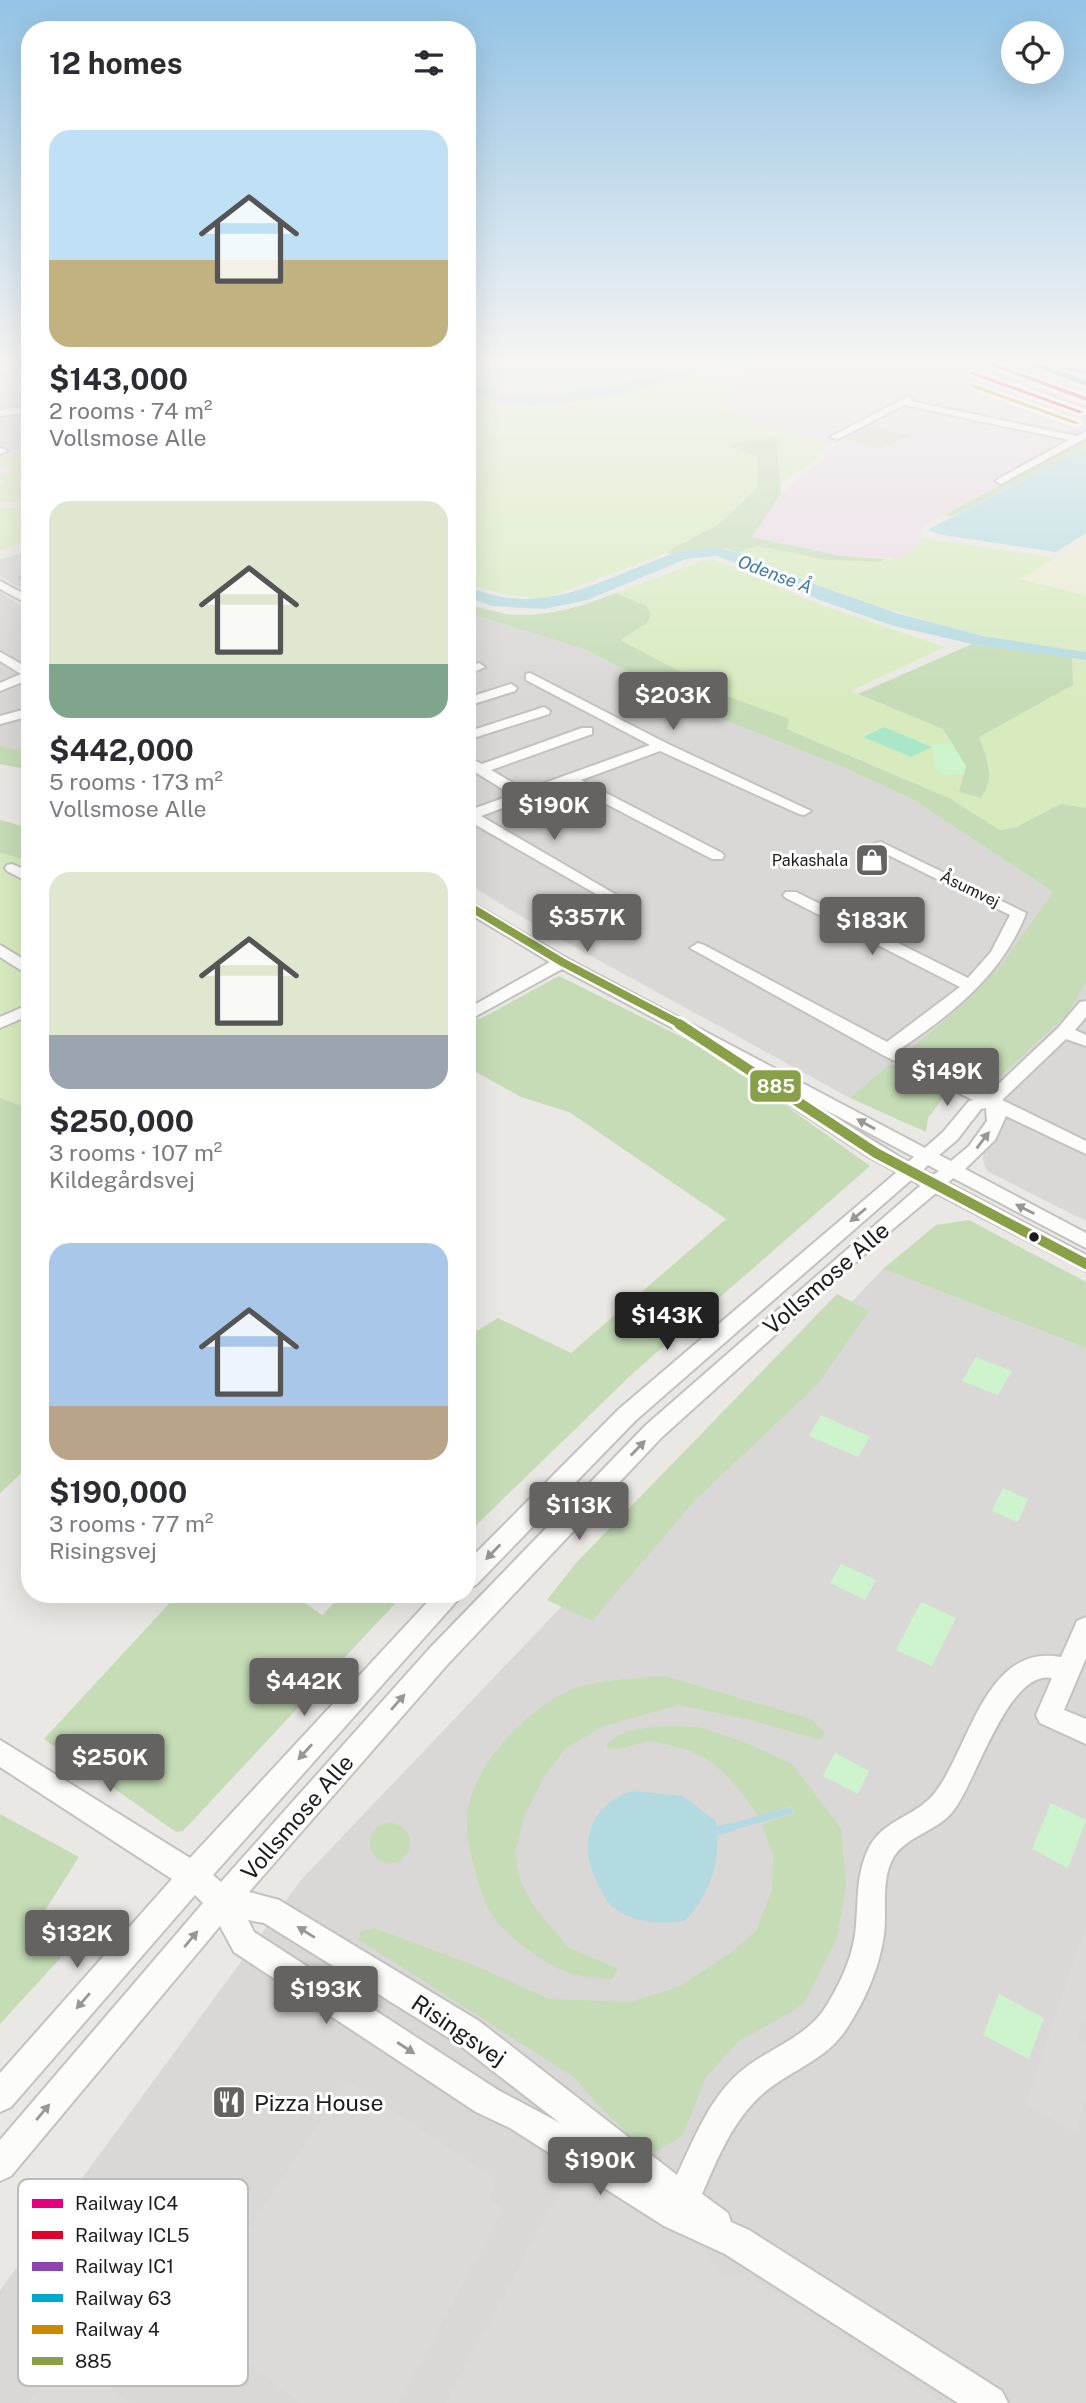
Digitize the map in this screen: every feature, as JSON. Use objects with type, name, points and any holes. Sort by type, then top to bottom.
[{"type":"street","points":[[1001,481],[1017,472]]},
{"type":"street","points":[[0,584],[21,597]]},
{"type":"street","points":[[0,656],[21,669]]},
{"type":"street","points":[[530,677],[661,746],[804,811]]},
{"type":"street","points":[[0,687],[21,679]]},
{"type":"street","points":[[476,699],[511,688]]},
{"type":"street","points":[[476,733],[544,711]]},
{"type":"street","points":[[0,720],[21,714]]},
{"type":"street","points":[[481,769],[587,731]]},
{"type":"street","points":[[476,813],[661,746]]},
{"type":"street","points":[[476,766],[524,796]]},
{"type":"street","points":[[569,779],[717,856]]},
{"type":"street","points":[[476,821],[617,900]]},
{"type":"street","name":"Åsumvej","points":[[881,846],[1018,913],[999,950],[970,985],[936,1015],[887,1050]]},
{"type":"street","points":[[12,868],[21,874]]},
{"type":"street","points":[[791,895],[970,985]]},
{"type":"street","points":[[476,910],[562,962],[691,1030],[799,1103],[944,1178],[1086,1264]]},
{"type":"street","points":[[698,948],[887,1050],[1086,1149]]},
{"type":"street","points":[[0,950],[21,965]]},
{"type":"street","points":[[476,1011],[562,962]]},
{"type":"street","points":[[0,1004],[21,1011]]},
{"type":"street","points":[[918,1164],[950,1136],[975,1105],[990,1102],[1064,1032],[1086,1006]]},
{"type":"street","points":[[0,1023],[21,1013]]},
{"type":"street","points":[[1064,1032],[1086,1041]]},
{"type":"street","points":[[944,1178],[988,1136],[996,1121],[997,1111],[990,1102]]},
{"type":"street","name":"Vollsmose Alle","points":[[476,1569],[627,1415],[918,1164]]},
{"type":"street","points":[[944,1178],[1086,1241]]},
{"type":"street","name":"Vollsmose Alle","points":[[0,2165],[223,1901],[438,1657],[654,1431],[880,1229],[944,1178]]},
{"type":"street","name":"Vollsmose Alle","points":[[0,2096],[193,1876],[444,1603]]},
{"type":"street","points":[[1086,1628],[1049,1715],[1086,1732]]},
{"type":"street","points":[[680,2206],[729,2109],[744,2089],[804,2051],[833,2023],[869,1945],[870,1892],[879,1856],[884,1847],[898,1832],[943,1802],[959,1779],[999,1697],[1011,1682],[1036,1666],[1058,1665],[1069,1670]]},
{"type":"street","points":[[0,1752],[193,1876],[223,1901]]},
{"type":"street","name":"Risingsvej","points":[[223,1901],[244,1942],[486,2101],[521,2117],[680,2206],[990,2403]]},
{"type":"street","name":"Risingsvej","points":[[223,1901],[269,1910],[468,2032],[680,2206]]},
{"type":"shaded area","points":[[807,472],[1022,472],[925,525],[918,545],[907,555],[898,558],[841,556],[751,537],[781,494]]},
{"type":"shaded area","points":[[21,553],[21,589],[0,576],[0,559]]},
{"type":"shaded area","points":[[0,592],[21,606],[21,750],[0,746]]},
{"type":"shaded area","points":[[476,616],[584,649],[714,716],[845,768],[912,799],[1053,892],[1002,963],[966,1002],[850,1098],[540,928],[476,889]]},
{"type":"shaded area","points":[[1086,982],[1086,1221],[987,1171],[983,1161],[987,1089],[1069,1013]]},
{"type":"shaded area","points":[[883,1269],[1086,1348],[1086,2403],[0,2403],[0,2290],[18,2265],[18,2386],[248,2386],[248,2179],[81,2179],[301,1880]]},
{"type":"shaded area","points":[[1086,1926],[1086,2022],[1082,2021],[1077,2038],[1086,2043],[1086,2098],[1076,2132],[1026,2104]]},
{"type":"shaded area","points":[[347,2080],[497,2180],[489,2199],[503,2209],[399,2403],[301,2403],[248,2363],[248,2231]]},
{"type":"shaded area","points":[[592,2175],[705,2249],[721,2278],[752,2279],[943,2403],[446,2403],[564,2183]]},
{"type":"shaded area","points":[[41,2386],[109,2386],[129,2403],[29,2403]]},
{"type":"green space","points":[[21,472],[21,502],[0,502],[0,485],[5,483],[0,479],[0,474]]},
{"type":"green space","points":[[476,472],[758,472],[757,488],[721,523],[658,556],[543,599],[505,595],[476,586]]},
{"type":"green space","points":[[758,472],[779,472],[781,494],[752,537],[841,556],[886,559],[880,562],[828,560],[758,546],[738,552],[727,549],[688,550],[672,554],[666,552],[721,523],[757,488]]},
{"type":"green space","points":[[779,472],[797,472],[780,484]]},
{"type":"green space","points":[[1024,472],[1039,472],[953,516],[944,515]]},
{"type":"green space","points":[[0,508],[21,508],[21,544],[0,550]]},
{"type":"green space","points":[[921,538],[1055,558],[1020,579],[1086,595],[1086,652],[1020,643],[950,627],[827,588],[738,552],[758,546],[828,560],[880,562],[907,555],[918,545]]},
{"type":"green space","points":[[1086,541],[1086,595],[1019,579],[1055,558]]},
{"type":"green space","points":[[714,560],[818,604],[945,647],[850,691],[943,729],[966,766],[991,772],[979,737],[1073,685],[1072,657],[1086,660],[1086,808],[1061,804],[1014,828],[1000,830],[949,798],[786,728],[789,719],[727,696],[619,639],[646,606],[616,593],[702,561]]},
{"type":"green space","points":[[616,593],[646,606],[651,614],[647,623],[620,640],[727,696],[789,719],[787,729],[949,798],[1000,830],[1014,828],[1061,804],[1086,808],[1086,982],[1069,1013],[987,1089],[906,1052],[966,1002],[1002,963],[1053,892],[912,799],[845,768],[714,716],[584,649],[476,616],[476,607],[528,615],[579,606]]},
{"type":"green space","points":[[972,644],[1072,657],[1073,685],[979,737],[989,768],[986,790],[981,798],[959,792],[966,766],[943,729],[858,694]]},
{"type":"green space","points":[[884,727],[932,747],[911,757],[863,737]]},
{"type":"green space","points":[[932,744],[952,744],[966,766],[964,774],[943,775],[935,768]]},
{"type":"green space","points":[[0,746],[21,750],[21,768],[0,764]]},
{"type":"green space","points":[[0,820],[21,826],[21,859],[0,853]]},
{"type":"green space","points":[[0,853],[21,859],[21,1106],[0,1098]]},
{"type":"green space","points":[[559,976],[710,1051],[870,1166],[632,1374],[476,1525],[476,1331],[498,1318],[571,1353],[726,1219],[569,1112],[521,1097],[476,1072],[476,1018],[480,1019]]},
{"type":"green space","points":[[891,1063],[948,1091],[928,1118],[926,1132],[850,1098]]},
{"type":"green space","points":[[0,1098],[21,1106],[21,1473],[0,1493]]},
{"type":"green space","points":[[969,1220],[1086,1282],[1086,1348],[883,1269],[936,1225]]},
{"type":"green space","points":[[837,1294],[869,1311],[817,1385],[696,1499],[592,1621],[547,1600],[576,1563]]},
{"type":"green space","points":[[976,1357],[1012,1371],[998,1395],[962,1381]]},
{"type":"green space","points":[[821,1415],[870,1437],[858,1457],[809,1436]]},
{"type":"green space","points":[[1003,1488],[1028,1499],[1018,1522],[992,1511]]},
{"type":"green space","points":[[841,1564],[876,1580],[865,1600],[830,1583]]},
{"type":"green space","points":[[921,1602],[956,1618],[932,1666],[896,1650]]},
{"type":"green space","points":[[170,1603],[305,1603],[322,1615],[334,1603],[396,1603],[183,1831],[176,1832],[44,1739]]},
{"type":"green space","points":[[665,1676],[811,1719],[825,1733],[820,1740],[750,1720],[679,1705],[601,1727],[564,1750],[545,1775],[524,1817],[515,1853],[520,1880],[533,1905],[568,1947],[618,1969],[610,1980],[568,1973],[548,1963],[506,1932],[487,1907],[471,1854],[467,1828],[470,1799],[489,1760],[503,1742],[553,1699],[570,1690],[591,1684]]},
{"type":"green space","points":[[675,1726],[700,1727],[749,1744],[792,1764],[841,1828],[846,1884],[837,1938],[806,2000],[795,2010],[739,2041],[706,2077],[683,2135],[658,2151],[642,2148],[575,2078],[358,1939],[361,1931],[374,1928],[474,1965],[549,1999],[630,2002],[678,1987],[729,1954],[756,1931],[772,1890],[773,1855],[762,1824],[794,1813],[791,1806],[758,1816],[731,1780],[720,1770],[697,1754],[683,1749],[650,1742],[620,1749],[606,1747],[627,1732]]},
{"type":"green space","points":[[835,1753],[869,1771],[858,1794],[823,1776]]},
{"type":"green space","points":[[1051,1803],[1086,1820],[1068,1868],[1032,1849]]},
{"type":"green space","points":[[0,1814],[79,1857],[42,1915],[75,1942],[0,2024]]},
{"type":"green space","points":[[390,1823],[404,1829],[410,1843],[404,1857],[390,1863],[376,1857],[370,1843],[376,1829]]},
{"type":"green space","points":[[999,1994],[1044,2018],[1029,2059],[983,2035]]},
{"type":"water","points":[[1039,472],[1086,472],[1086,533],[1056,552],[943,535],[927,530]]},
{"type":"water","name":"Odense Å","points":[[715,548],[738,552],[809,582],[899,614],[983,636],[1086,652],[1086,660],[972,644],[894,626],[822,601],[716,556],[686,559],[587,600],[544,609],[493,606],[476,600],[476,589],[521,599],[571,592],[688,550]]},
{"type":"water","points":[[633,1791],[682,1796],[716,1821],[717,1849],[712,1875],[694,1911],[685,1921],[638,1920],[621,1913],[603,1895],[596,1880],[588,1852],[592,1826],[607,1805]]},
{"type":"waterway","points":[[729,1828],[789,1811]]},
{"type":"waterway","points":[[718,1831],[729,1828]]},
{"type":"waterway","points":[[724,1829],[729,1828]]},
{"type":"transit line","name":"885","points":[[476,910],[562,962],[691,1030],[876,1153],[1086,1264]]},
{"type":"place","name":"Pakashala","points":[[872,860]]},
{"type":"place","name":"Pizza House","points":[[229,2102]]}]
